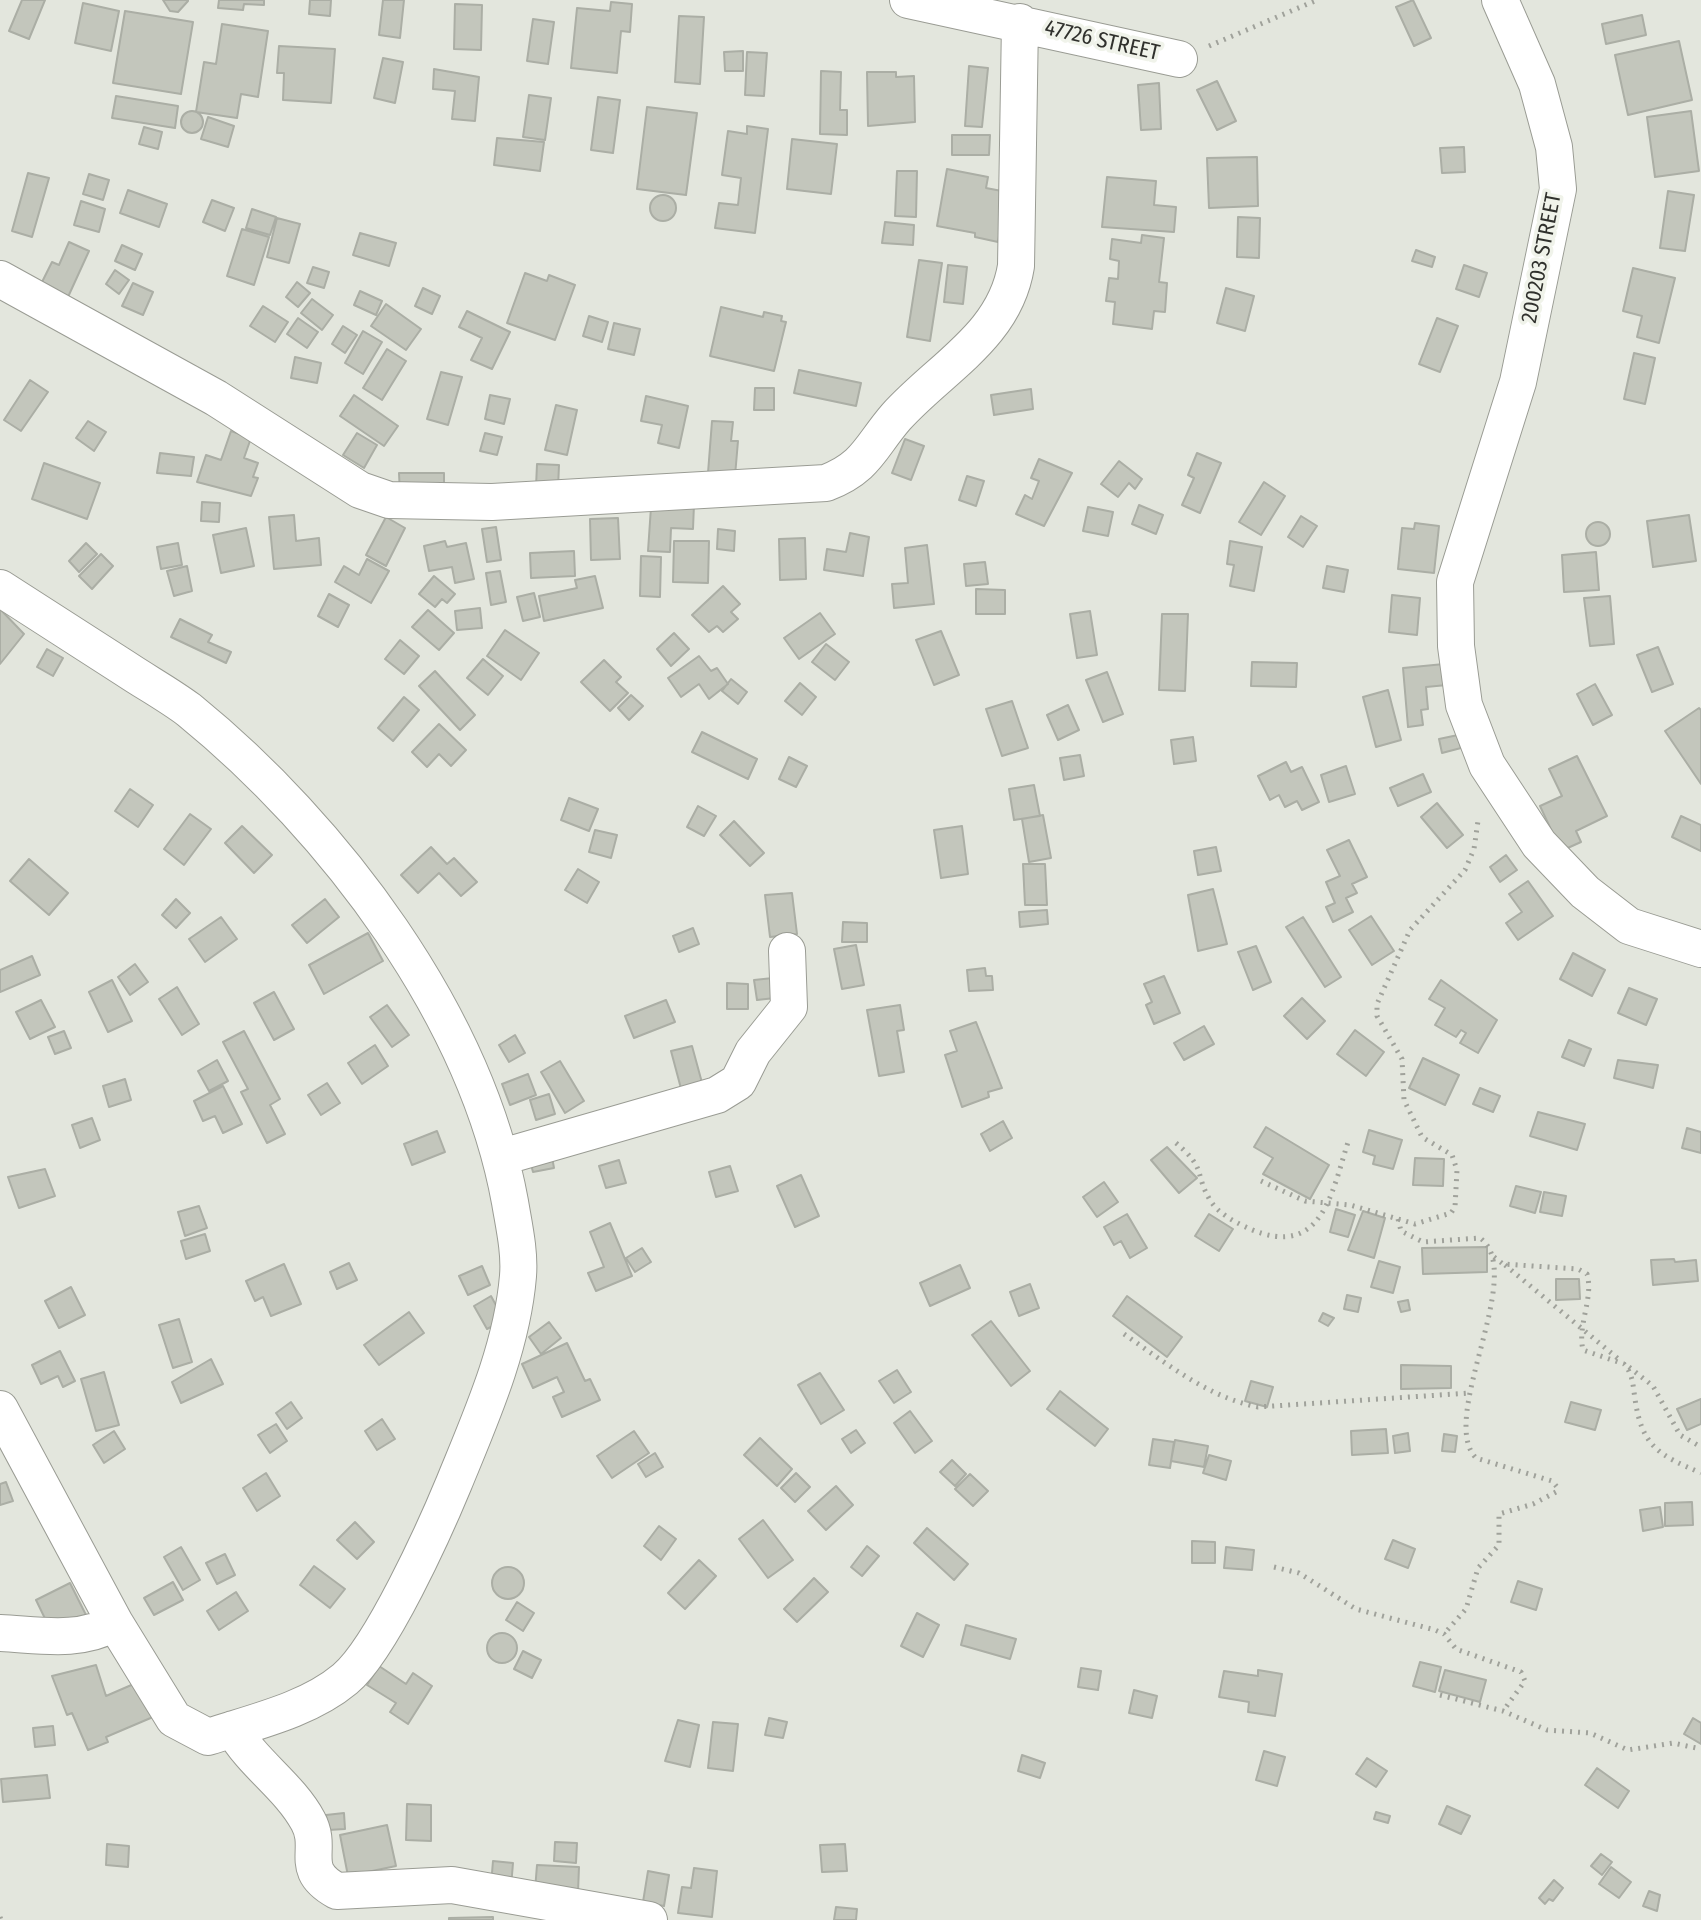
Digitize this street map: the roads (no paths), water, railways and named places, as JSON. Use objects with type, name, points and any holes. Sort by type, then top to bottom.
[{"type":"street","name":"47726 STREET","points":[[908,0],[1179,59]]},
{"type":"street","name":"200203 STREET","points":[[1500,0],[1537,84],[1554,147],[1558,189],[1518,382],[1455,582],[1456,646],[1464,705],[1487,765],[1539,844],[1585,892],[1629,926],[1701,949]]},
{"type":"street","name":"47726 STREET","points":[[0,279],[216,398],[360,490],[410,502],[492,502],[826,483],[860,466],[896,417],[982,337],[1012,293],[1016,266],[1020,22]]},
{"type":"street","points":[[0,588],[186,708],[267,779],[316,830],[391,934],[452,1031],[483,1099],[502,1157],[515,1231],[518,1276],[496,1379],[445,1505],[374,1645],[347,1678],[245,1748]]},
{"type":"street","points":[[502,1157],[717,1095],[738,1082],[753,1052],[789,1007],[787,951]]},
{"type":"street","points":[[0,1409],[115,1623],[174,1719],[208,1737],[245,1748],[302,1810],[311,1826],[312,1866],[321,1882],[337,1891],[452,1885],[649,1920]]},
{"type":"street","points":[[0,1633],[66,1638],[85,1636],[115,1623]]}]
